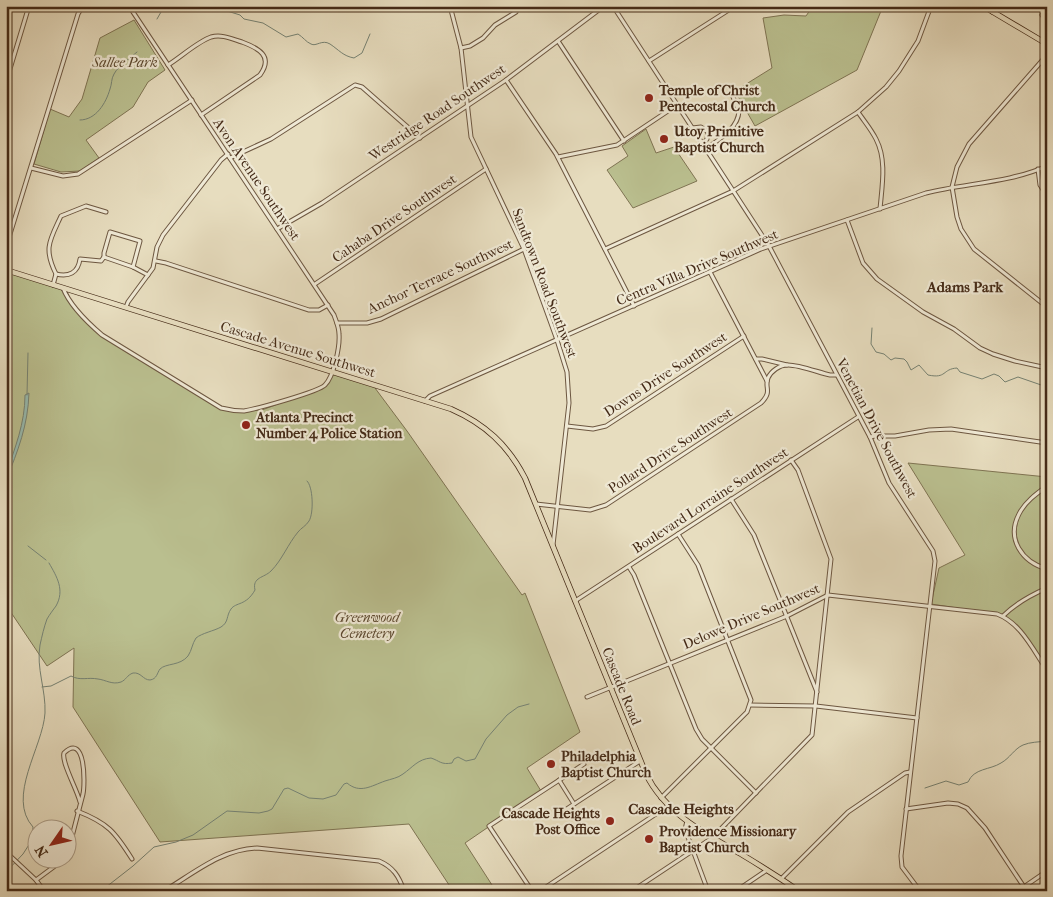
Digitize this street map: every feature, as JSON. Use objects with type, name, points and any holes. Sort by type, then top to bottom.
[{"type":"main road","points":[[983,6],[1047,44]]},
{"type":"main road","name":"Cascade Avenue Southwest","points":[[6,270],[425,401],[466,416],[496,436],[508,450],[518,464],[537,507]]},
{"type":"main road","name":"Cascade Road","points":[[537,507],[649,782],[660,798],[687,821],[767,870],[795,890]]},
{"type":"street","points":[[6,82],[29,6]]},
{"type":"street","points":[[6,247],[78,14],[83,6]]},
{"type":"street","name":"Avon Avenue Southwest","points":[[129,6],[328,305],[337,323],[339,342],[332,372]]},
{"type":"street","points":[[328,6],[348,9],[362,6]]},
{"type":"street","name":"Sandtown Road Southwest","points":[[450,6],[461,48],[471,137],[524,249],[557,340],[568,382],[567,426],[553,546]]},
{"type":"street","name":"Westridge Road Southwest","points":[[277,229],[322,203],[506,80],[604,6]]},
{"type":"street","name":"Venetian Drive Southwest","points":[[613,6],[769,246],[870,437],[889,483],[933,552],[935,562],[901,862],[906,874],[920,891]]},
{"type":"street","points":[[649,61],[735,6]]},
{"type":"street","points":[[605,249],[733,191],[858,112],[873,100],[899,71],[918,41],[931,6]]},
{"type":"street","points":[[992,12],[996,6]]},
{"type":"street","points":[[461,48],[470,46],[483,38],[495,25],[516,12]]},
{"type":"street","points":[[1047,12],[1042,15],[1047,22]]},
{"type":"street","points":[[168,65],[206,40],[217,36],[227,37],[254,47],[262,54],[265,65],[260,75],[201,114]]},
{"type":"street","points":[[558,41],[624,141]]},
{"type":"street","points":[[1047,55],[969,144],[957,167],[952,187],[959,223],[974,249],[1047,307]]},
{"type":"street","points":[[506,80],[558,158],[634,306]]},
{"type":"street","points":[[126,307],[156,261],[158,246],[163,235],[221,160],[271,139],[355,85],[362,87],[420,138]]},
{"type":"street","points":[[706,149],[736,124],[739,111],[733,98]]},
{"type":"street","points":[[31,168],[63,176],[78,174],[192,100]]},
{"type":"street","points":[[558,158],[609,148],[624,141],[677,105]]},
{"type":"street","points":[[858,112],[876,138],[881,156],[883,174],[880,209]]},
{"type":"street","points":[[692,128],[701,126],[708,132],[707,139],[703,144]]},
{"type":"street","name":"Centra Villa Drive Southwest","points":[[425,401],[430,396],[769,246],[926,193],[1010,178],[1047,166]]},
{"type":"street","name":"Cahaba Drive Southwest","points":[[314,284],[486,169]]},
{"type":"street","points":[[1038,170],[1040,184],[1047,196]]},
{"type":"street","points":[[53,285],[56,274],[51,264],[48,246],[61,216],[86,206],[106,212]]},
{"type":"street","points":[[847,220],[863,263],[877,279],[923,312],[954,329],[980,348],[1015,362],[1047,368]]},
{"type":"street","points":[[56,274],[67,275],[73,273],[77,269],[80,259],[101,261],[104,257],[110,232],[140,241],[132,267]]},
{"type":"street","name":"Anchor Terrace Southwest","points":[[337,323],[342,321],[367,323],[382,319],[524,249]]},
{"type":"street","points":[[104,257],[132,267],[148,276]]},
{"type":"street","points":[[156,261],[309,310],[319,310],[328,305]]},
{"type":"street","points":[[710,272],[767,381]]},
{"type":"street","points":[[63,288],[69,300],[102,335],[221,408],[244,411],[273,404],[323,387],[332,372]]},
{"type":"street","name":"Downs Drive Southwest","points":[[567,426],[593,429],[606,426],[744,336]]},
{"type":"street","points":[[756,359],[836,375]]},
{"type":"street","points":[[767,381],[774,371],[788,365]]},
{"type":"street","name":"Pollard Drive Southwest","points":[[537,507],[557,506],[590,510],[606,505],[761,403],[768,393],[767,381]]},
{"type":"street","name":"Boulevard Lorraine Southwest","points":[[575,601],[858,417]]},
{"type":"street","points":[[870,437],[951,429],[1047,443]]},
{"type":"street","points":[[632,891],[712,838],[810,738],[813,731],[832,567],[830,552],[798,470],[791,460]]},
{"type":"street","points":[[1047,486],[1025,505],[1015,523],[1015,532],[1018,547],[1025,558],[1047,569]]},
{"type":"street","points":[[731,499],[754,535],[817,693]]},
{"type":"street","points":[[660,798],[746,712],[750,705],[750,695],[698,564],[678,534]]},
{"type":"street","points":[[629,567],[702,739],[756,793]]},
{"type":"street","points":[[1047,588],[1029,597],[1008,611],[1004,616],[1020,631],[1047,670]]},
{"type":"street","name":"Delowe Drive Southwest","points":[[587,697],[787,616],[828,595],[992,613],[1004,616]]},
{"type":"street","points":[[750,705],[816,706],[917,718]]},
{"type":"street","points":[[75,820],[85,784],[84,766],[79,752],[75,749],[70,749],[64,753],[63,760],[75,785],[80,802]]},
{"type":"street","points":[[562,812],[640,761]]},
{"type":"street","points":[[532,891],[489,826],[584,764]]},
{"type":"street","points":[[781,879],[848,812],[910,772]]},
{"type":"street","points":[[559,780],[574,804]]},
{"type":"street","points":[[906,809],[948,803],[958,804],[967,808],[981,823],[1024,887]]},
{"type":"street","points":[[540,891],[668,806]]},
{"type":"street","points":[[77,811],[97,820],[112,830],[132,859]]},
{"type":"street","points":[[687,821],[685,829],[708,891]]},
{"type":"street","points":[[164,891],[219,856],[237,850],[252,848],[379,861],[393,869],[398,875],[404,891]]},
{"type":"street","points":[[6,852],[36,880],[44,891]]},
{"type":"street","points":[[36,880],[50,870]]},
{"type":"street","points":[[736,891],[767,870]]},
{"type":"street","points":[[1018,891],[1047,871]]},
{"type":"green space","points":[[813,6],[883,6],[857,70],[755,126],[735,91],[772,68],[763,18],[784,15],[806,16]]},
{"type":"green space","name":"Sallee Park","points":[[134,20],[165,70],[148,82],[133,107],[86,140],[99,158],[80,171],[61,172],[34,164],[50,109],[69,117],[82,99],[100,38]]},
{"type":"green space","points":[[646,129],[656,153],[674,147],[697,181],[633,208],[607,170],[628,156],[622,146]]},
{"type":"green space","name":"Greenwood Cemetery","points":[[6,269],[65,287],[70,299],[94,328],[217,405],[239,411],[262,410],[323,387],[332,372],[372,384],[522,595],[525,593],[580,732],[527,768],[541,791],[465,843],[492,885],[483,891],[453,891],[409,824],[160,842],[73,707],[74,648],[47,666],[6,605]]},
{"type":"green space","points":[[908,463],[1047,477],[1047,669],[1013,624],[1003,615],[931,604],[939,568],[965,555]]},
{"type":"water","points":[[29,393],[27,416],[22,438],[6,480],[6,474],[21,425],[25,395]]},
{"type":"waterway","points":[[157,19],[161,12],[161,6]]},
{"type":"waterway","points":[[220,6],[224,10],[240,15],[244,19],[263,23],[286,37],[298,34],[313,45],[327,43],[354,58],[362,53],[370,34]]},
{"type":"waterway","points":[[80,120],[91,117],[100,110],[116,71],[137,52]]},
{"type":"waterway","points":[[872,328],[871,344],[876,352],[884,354],[891,360],[895,358],[904,359],[911,370],[919,365],[928,375],[938,376],[957,368],[960,372],[982,379],[994,374],[1005,382],[1018,377],[1047,387]]},
{"type":"waterway","points":[[27,395],[28,353]]},
{"type":"waterway","points":[[42,687],[51,686],[71,676],[115,683],[121,682],[131,674],[136,673],[150,680],[163,667],[185,659],[196,638],[224,625],[231,609],[252,595],[257,580],[275,567],[294,537],[309,521],[312,512],[312,500],[311,488],[307,481]]},
{"type":"waterway","points":[[28,546],[46,560]]},
{"type":"waterway","points":[[6,872],[23,854],[32,840],[33,827],[26,815],[23,801],[24,787],[43,726],[45,713],[39,662],[40,645],[47,619],[56,606],[60,594],[59,584],[49,563]]},
{"type":"waterway","points":[[101,891],[154,847],[176,842],[193,835],[227,811],[259,813],[268,811],[272,809],[284,789],[288,788],[309,798],[323,799],[336,795],[344,784],[347,783],[361,789],[370,787],[397,777],[426,759],[431,758],[445,763],[452,763],[458,757],[466,761],[475,759],[486,739],[507,715],[518,707],[529,704]]},
{"type":"waterway","points":[[925,788],[946,781],[959,785],[968,782],[974,774],[1001,763],[1023,745],[1047,741]]},
{"type":"place","name":"Temple of Christ Pentecostal Church","points":[[649,98]]},
{"type":"place","name":"Utoy Primitive Baptist Church","points":[[664,139]]},
{"type":"place","name":"Atlanta Precinct Number 4 Police Station","points":[[246,425]]},
{"type":"place","name":"Philadelphia Baptist Church","points":[[551,764]]},
{"type":"place","name":"Cascade Heights Post Office","points":[[610,821]]},
{"type":"place","name":"Providence Missionary Baptist Church","points":[[649,839]]},
{"type":"district","name":"Adams Park","points":[[965,287]]},
{"type":"district","name":"Cascade Heights","points":[[681,809]]}]
